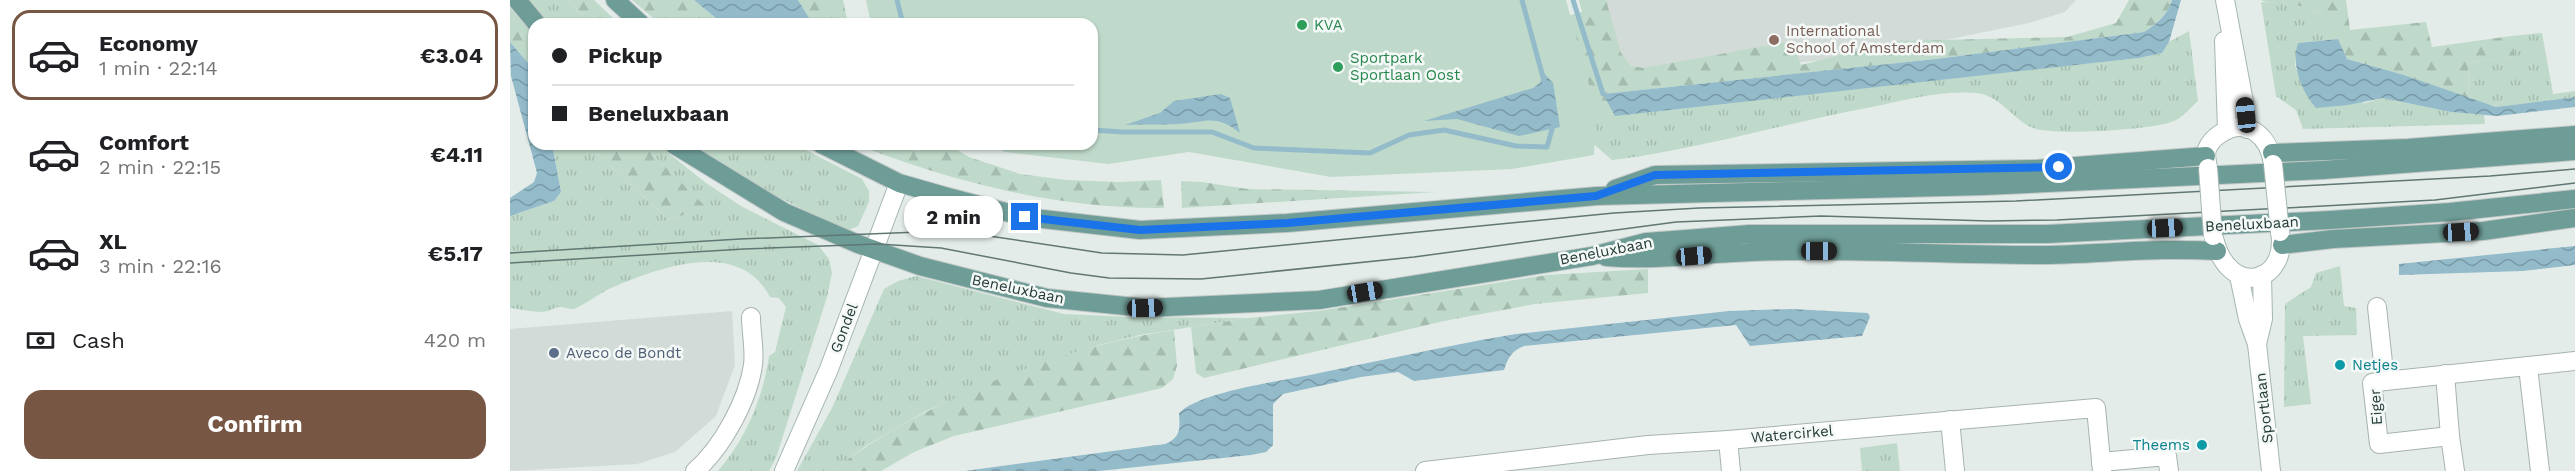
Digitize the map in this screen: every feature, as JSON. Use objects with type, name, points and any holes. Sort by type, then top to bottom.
[{"type":"main road","points":[[517,0],[532,18]]},
{"type":"main road","points":[[615,0],[634,18]]},
{"type":"main road","points":[[2272,158],[2575,135]]},
{"type":"main road","name":"Beneluxbaan","points":[[683,150],[784,212],[876,251],[920,266],[1047,297],[1145,308],[1320,300],[1592,256],[1646,242],[1750,234],[2047,234],[2450,212],[2575,199]]},
{"type":"main road","points":[[833,150],[900,183],[1025,217],[1140,230],[1287,223],[1596,196],[1984,186],[2323,170],[2575,151]]},
{"type":"main road","points":[[1596,196],[1655,175],[2036,169],[2207,162]]},
{"type":"main road","points":[[2281,238],[2333,239],[2483,231],[2575,218]]},
{"type":"main road","points":[[1592,256],[1643,260],[1751,252],[2036,255],[2176,248],[2215,243]]},
{"type":"street","points":[[2224,0],[2247,129]]},
{"type":"street","points":[[2224,0],[2227,130]]},
{"type":"street","points":[[2240,127],[2247,129],[2261,136],[2272,158],[2281,238],[2274,266],[2262,275],[2251,278],[2239,276],[2228,269],[2215,243],[2207,162],[2213,139],[2227,130],[2240,127]]},
{"type":"street","name":"Gondel","points":[[784,471],[876,251],[900,183]]},
{"type":"street","name":"Sportlaan","points":[[2257,344],[2263,319],[2262,275]]},
{"type":"street","name":"Sportlaan","points":[[2239,276],[2248,319],[2257,344],[2271,471]]},
{"type":"street","name":"Eiger","points":[[2377,307],[2385,381],[2372,383],[2379,444],[2450,436]]},
{"type":"street","points":[[695,471],[725,436],[741,404],[753,364],[751,317]]},
{"type":"street","points":[[2385,381],[2575,361]]},
{"type":"street","points":[[2528,367],[2540,471]]},
{"type":"street","points":[[2445,375],[2455,471]]},
{"type":"street","name":"Watercirkel","points":[[1425,471],[1505,467],[1648,445],[2096,408],[2102,466]]},
{"type":"street","points":[[1950,420],[1955,471]]},
{"type":"street","points":[[1728,440],[1731,471]]},
{"type":"street","points":[[2102,466],[2167,456],[2169,471]]},
{"type":"shaded area","name":"International School of Amsterdam","points":[[1591,0],[2076,0],[2065,12],[2029,23],[1862,57],[1612,78]]},
{"type":"shaded area","points":[[732,311],[735,365],[716,416],[675,452],[637,464],[510,471],[510,329]]},
{"type":"green space","points":[[528,0],[567,0],[586,18],[545,18]]},
{"type":"green space","points":[[567,0],[594,0],[613,18],[586,18]]},
{"type":"green space","points":[[632,0],[694,0],[716,18],[653,18]]},
{"type":"green space","points":[[798,0],[843,0],[847,18],[809,18]]},
{"type":"green space","name":"Sportpark Sportlaan Oost","points":[[866,0],[1566,0],[1596,110],[1594,155],[1512,169],[1331,177],[1189,152],[1108,164],[1005,152],[1001,150],[1098,150],[1098,18],[870,18]]},
{"type":"green space","points":[[1579,0],[1606,0],[1621,53],[1631,66],[1644,68],[1792,41],[1801,65],[1896,41],[2067,37],[2116,23],[2129,0],[2172,0],[2165,14],[2144,32],[1936,59],[1604,94],[1615,116],[1591,118],[1563,17],[1582,12]]},
{"type":"green space","points":[[2261,0],[2346,0],[2350,30],[2426,22],[2432,47],[2511,36],[2515,56],[2468,63],[2469,99],[2404,75],[2347,59],[2332,29],[2320,15],[2302,6]]},
{"type":"green space","points":[[2261,2],[2297,5],[2316,12],[2332,27],[2338,39],[2298,43],[2295,65],[2302,86],[2365,103],[2383,98],[2451,112],[2484,115],[2485,124],[2303,129],[2296,110],[2276,96]]},
{"type":"green space","points":[[510,8],[528,28],[528,63],[510,42]]},
{"type":"green space","points":[[2189,31],[2198,101],[2177,120],[2163,124],[2103,131],[2044,130],[2026,124],[1999,102],[1984,94],[1963,92],[1910,99],[1710,143],[1612,160],[1590,141],[1591,118],[1601,115],[2139,58],[2162,53],[2169,42]]},
{"type":"green space","points":[[2542,33],[2553,94],[2575,91],[2575,97],[2497,107],[2469,99],[2468,63],[2514,56],[2511,36]]},
{"type":"green space","points":[[553,150],[593,150],[669,220],[705,207],[648,150],[665,150],[706,183],[741,206],[818,245],[829,259],[832,273],[827,297],[776,458],[769,471],[718,471],[737,445],[752,417],[769,356],[775,352],[786,307],[779,298],[770,297],[756,279],[739,267],[718,263],[696,263],[673,266],[628,281],[573,309],[559,307],[534,312],[510,308],[510,216],[554,201],[561,192]]},
{"type":"green space","points":[[593,150],[648,150],[706,207],[669,220]]},
{"type":"green space","points":[[701,150],[806,150],[862,179],[869,191],[869,202],[858,226],[849,230],[768,192]]},
{"type":"green space","points":[[871,150],[957,150],[969,157],[1020,174],[1066,180],[1120,182],[1161,180],[1164,208],[1084,204],[1006,191]]},
{"type":"green space","points":[[1181,181],[1248,189],[1435,192],[1182,208]]},
{"type":"green space","points":[[2340,266],[2344,306],[2356,308],[2357,335],[2303,336],[2311,404],[2284,407],[2285,304],[2311,287],[2316,273]]},
{"type":"green space","points":[[1648,269],[1648,293],[1535,304],[1444,321],[1204,378],[1196,373],[1191,327],[1318,311],[1547,275]]},
{"type":"green space","points":[[916,276],[1064,314],[1249,318],[1140,335],[1099,345],[1003,378],[926,411],[867,445],[832,471],[797,471],[832,408],[884,289],[898,281]]},
{"type":"green space","points":[[1174,330],[1177,366],[1173,379],[1162,388],[954,436],[914,452],[881,471],[832,471],[907,422],[994,381],[1040,363],[1086,349]]},
{"type":"green space","points":[[1897,443],[1900,471],[1862,471],[1860,448]]},
{"type":"water","points":[[694,0],[798,0],[809,18],[716,18]]},
{"type":"water","points":[[2172,0],[2181,0],[2169,42],[2162,53],[2139,58],[1615,116],[1603,94],[1936,59],[2144,32],[2165,15]]},
{"type":"water","points":[[2338,39],[2347,59],[2404,75],[2496,107],[2575,97],[2575,107],[2497,116],[2451,112],[2383,98],[2316,108],[2306,94],[2299,77],[2296,60],[2298,43]]},
{"type":"water","points":[[510,42],[528,63],[528,139],[511,76]]},
{"type":"water","points":[[1543,72],[1553,83],[1560,127],[1519,136],[1457,119],[1424,121],[1533,88],[1540,83]]},
{"type":"water","points":[[1221,94],[1230,98],[1240,133],[1216,121],[1125,125],[1160,113],[1174,101]]},
{"type":"water","points":[[531,150],[553,150],[561,192],[554,201],[510,216],[510,198],[534,182],[537,173]]},
{"type":"water","points":[[2575,246],[2575,265],[2523,271],[2399,275],[2399,264]]},
{"type":"water","points":[[1791,309],[1868,313],[1870,317],[1862,336],[1750,346],[1736,325],[1524,346],[1511,355],[1504,370],[1414,381],[1398,372],[1361,377],[1283,394],[1273,404],[1273,445],[1266,452],[1251,455],[1099,471],[965,471],[1165,444],[1177,436],[1179,413],[1189,406],[1221,393],[1460,344],[1516,334],[1729,311]]},
{"type":"waterway","points":[[897,0],[902,18]]},
{"type":"waterway","points":[[1522,0],[1544,81]]},
{"type":"waterway","points":[[1573,0],[1603,94]]},
{"type":"waterway","points":[[1098,130],[1212,132],[1254,148],[1370,153],[1409,135],[1444,130],[1516,146],[1547,147],[1554,122]]},
{"type":"tram line","points":[[510,253],[740,239],[919,232],[989,236],[1102,253],[1183,255],[1614,213],[1699,208],[2016,201],[2490,176],[2575,169]]},
{"type":"tram line","points":[[510,263],[744,249],[878,244],[941,248],[1109,278],[1201,279],[1414,257],[1676,222],[1821,216],[1989,221],[2057,220],[2435,200],[2575,183]]},
{"type":"place","name":"KVA","points":[[1302,25]]},
{"type":"place","name":"International School of Amsterdam","points":[[1774,40]]},
{"type":"place","name":"Sportpark Sportlaan Oost","points":[[1338,67]]},
{"type":"place","name":"Aveco de Bondt","points":[[554,353]]},
{"type":"place","name":"Netjes","points":[[2340,365]]},
{"type":"place","name":"Theems","points":[[2202,445]]},
{"type":"route","points":[[1025,217],[1140,230],[1287,223],[1354,215],[1596,196],[1655,175],[2059,167]]}]
